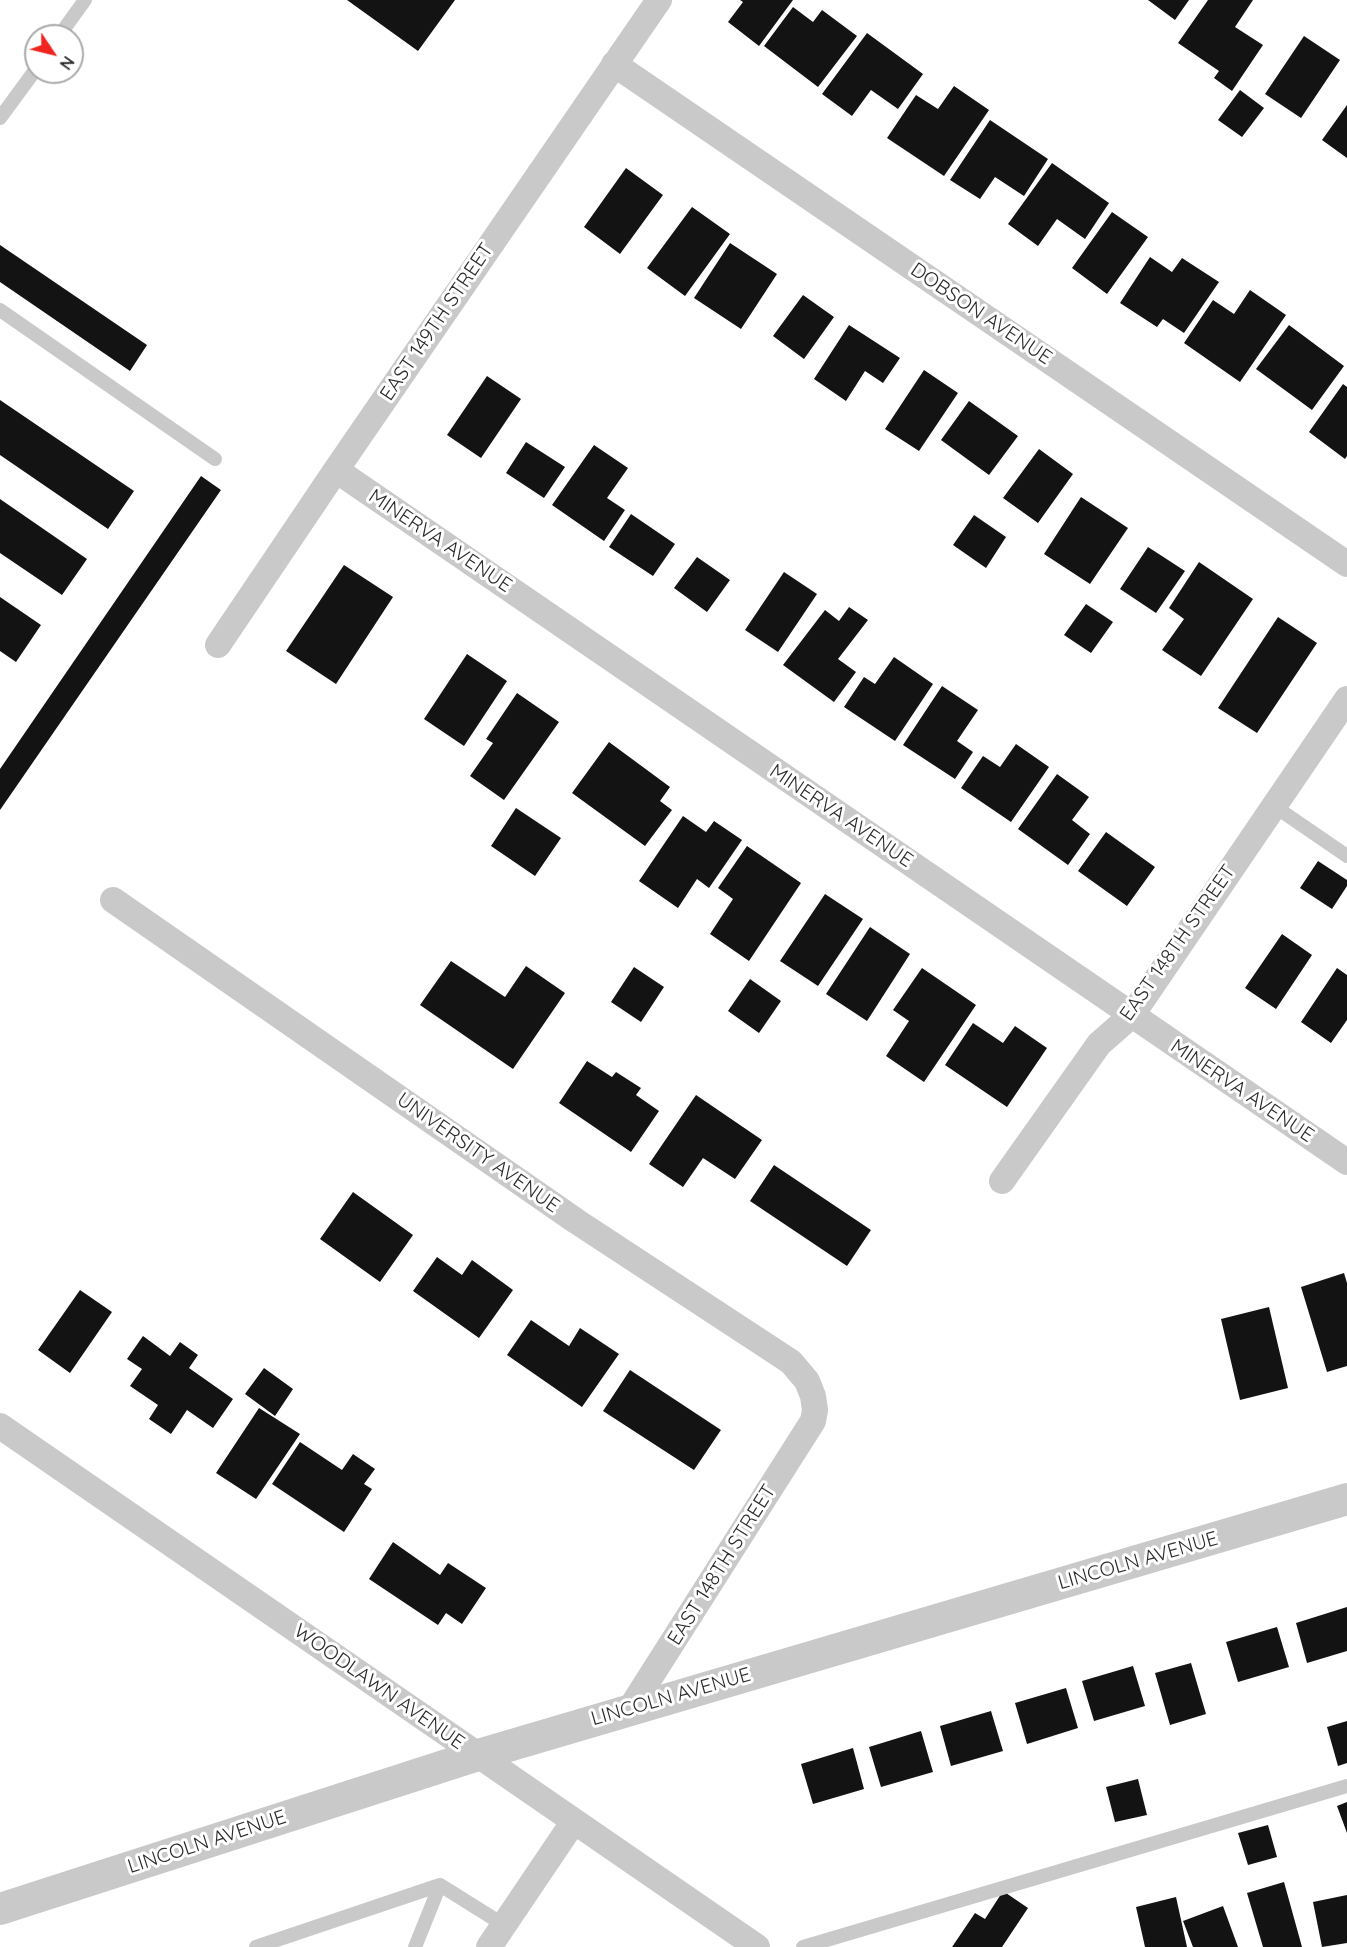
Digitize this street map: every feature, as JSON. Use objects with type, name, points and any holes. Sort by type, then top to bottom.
[{"type":"street","name":"EAST 149TH STREET","points":[[218,645],[659,0]]},
{"type":"street","name":"DOBSON AVENUE","points":[[614,64],[1347,564]]},
{"type":"street","name":"MINERVA AVENUE","points":[[336,470],[1347,1162]]},
{"type":"street","name":"EAST 148TH STREET","points":[[1002,1180],[1099,1044],[1132,1015],[1347,699]]},
{"type":"street","name":"UNIVERSITY AVENUE","points":[[113,900],[576,1221],[791,1362],[807,1381],[813,1396],[815,1410],[813,1421]]},
{"type":"street","name":"EAST 148TH STREET","points":[[630,1709],[813,1421]]},
{"type":"street","name":"WOODLAWN AVENUE","points":[[0,1426],[757,1947]]},
{"type":"street","name":"LINCOLN AVENUE","points":[[0,1909],[478,1755],[1347,1499]]},
{"type":"street","points":[[489,1947],[574,1821]]},
{"type":"lane","points":[[68,24],[85,0]]},
{"type":"lane","points":[[0,118],[25,84]]},
{"type":"lane","points":[[0,310],[215,459]]},
{"type":"lane","points":[[1274,806],[1347,856]]},
{"type":"lane","points":[[803,1947],[1347,1786]]},
{"type":"lane","points":[[440,1885],[504,1925]]},
{"type":"lane","points":[[256,1947],[440,1885]]},
{"type":"lane","points":[[415,1947],[440,1885]]},
{"type":"building","points":[[347,0],[455,0],[418,51]]},
{"type":"building","points":[[740,0],[793,0],[759,46],[728,22],[743,2]]},
{"type":"building","points":[[1148,0],[1189,0],[1175,20]]},
{"type":"building","points":[[1208,0],[1253,0],[1235,27],[1263,45],[1232,91],[1214,78],[1219,71],[1178,43]]},
{"type":"building","points":[[793,7],[813,22],[822,10],[857,36],[818,87],[764,46]]},
{"type":"building","points":[[867,33],[923,74],[898,109],[871,90],[852,116],[822,94]]},
{"type":"building","points":[[1304,36],[1340,60],[1301,118],[1265,94]]},
{"type":"building","points":[[954,86],[989,110],[944,176],[887,138],[916,95],[938,109]]},
{"type":"building","points":[[1240,90],[1264,108],[1242,137],[1218,120]]},
{"type":"building","points":[[1347,105],[1347,158],[1322,140]]},
{"type":"building","points":[[990,120],[1048,159],[1024,196],[995,177],[980,199],[950,180]]},
{"type":"building","points":[[1052,163],[1109,203],[1085,239],[1057,219],[1038,246],[1008,224]]},
{"type":"building","points":[[626,168],[663,195],[620,254],[584,227]]},
{"type":"building","points":[[692,207],[730,234],[685,296],[647,268]]},
{"type":"building","points":[[1112,212],[1148,237],[1107,294],[1072,268]]},
{"type":"building","points":[[730,243],[777,274],[741,329],[694,298]]},
{"type":"building","points":[[0,245],[147,345],[130,371],[0,282]]},
{"type":"building","points":[[1150,257],[1172,272],[1182,258],[1219,282],[1184,333],[1163,319],[1157,327],[1120,303]]},
{"type":"building","points":[[1250,290],[1286,315],[1240,382],[1184,343],[1213,300],[1234,314]]},
{"type":"building","points":[[803,295],[834,317],[804,359],[773,336]]},
{"type":"building","points":[[849,325],[900,358],[883,383],[865,371],[846,401],[814,379]]},
{"type":"building","points":[[1289,325],[1344,366],[1312,410],[1256,369]]},
{"type":"building","points":[[924,370],[958,393],[919,451],[885,429]]},
{"type":"building","points":[[487,376],[521,399],[481,458],[447,435]]},
{"type":"building","points":[[1343,384],[1347,387],[1347,456],[1345,459],[1309,432]]},
{"type":"building","points":[[0,400],[134,491],[108,529],[0,455]]},
{"type":"building","points":[[969,401],[1018,436],[989,475],[941,440]]},
{"type":"building","points":[[526,442],[565,467],[544,498],[506,473]]},
{"type":"building","points":[[594,445],[628,468],[607,498],[625,510],[604,541],[552,505]]},
{"type":"building","points":[[1039,449],[1073,474],[1038,523],[1003,498]]},
{"type":"building","points":[[201,476],[221,490],[0,810],[0,769]]},
{"type":"building","points":[[1081,497],[1128,528],[1090,584],[1044,554]]},
{"type":"building","points":[[0,499],[87,559],[62,595],[0,553]]},
{"type":"building","points":[[631,514],[675,544],[653,576],[609,547]]},
{"type":"building","points":[[974,515],[1006,537],[986,568],[953,545]]},
{"type":"building","points":[[1148,547],[1185,571],[1156,613],[1120,589]]},
{"type":"building","points":[[697,557],[730,580],[707,612],[674,588]]},
{"type":"building","points":[[1199,562],[1253,599],[1201,676],[1162,650],[1184,619],[1169,608]]},
{"type":"building","points":[[344,565],[393,597],[336,684],[286,651]]},
{"type":"building","points":[[784,572],[817,594],[778,652],[745,630]]},
{"type":"building","points":[[0,597],[41,625],[16,662],[0,651]]},
{"type":"building","points":[[1086,604],[1113,622],[1091,653],[1064,635]]},
{"type":"building","points":[[849,607],[868,620],[838,659],[856,672],[834,702],[783,665],[825,610],[839,621]]},
{"type":"building","points":[[1278,617],[1317,643],[1257,733],[1218,708]]},
{"type":"building","points":[[467,654],[507,681],[464,746],[424,719]]},
{"type":"building","points":[[894,657],[933,684],[895,741],[844,707],[864,677],[875,684]]},
{"type":"building","points":[[942,686],[978,710],[957,741],[973,752],[955,779],[903,745]]},
{"type":"building","points":[[517,693],[559,722],[504,800],[470,776],[493,743],[486,739]]},
{"type":"building","points":[[609,742],[670,787],[660,801],[672,810],[645,846],[572,793]]},
{"type":"building","points":[[1016,744],[1049,767],[1011,822],[961,788],[983,756],[1000,767]]},
{"type":"building","points":[[1057,774],[1089,797],[1072,820],[1090,834],[1068,865],[1018,829]]},
{"type":"building","points":[[516,808],[561,838],[535,876],[491,846]]},
{"type":"building","points":[[683,816],[706,832],[714,821],[742,840],[709,888],[697,879],[678,908],[639,881]]},
{"type":"building","points":[[1106,832],[1155,867],[1127,906],[1078,871]]},
{"type":"building","points":[[747,846],[801,883],[749,961],[710,934],[733,899],[718,888]]},
{"type":"building","points":[[1318,861],[1347,880],[1347,886],[1332,909],[1300,888]]},
{"type":"building","points":[[825,894],[863,919],[818,986],[780,961]]},
{"type":"building","points":[[870,927],[910,954],[867,1021],[826,994]]},
{"type":"building","points":[[1282,934],[1312,955],[1276,1009],[1245,988]]},
{"type":"building","points":[[451,961],[505,997],[526,966],[565,993],[513,1069],[420,1005]]},
{"type":"building","points":[[634,967],[664,987],[641,1022],[611,1002]]},
{"type":"building","points":[[922,968],[976,1005],[924,1082],[886,1056],[909,1021],[893,1010]]},
{"type":"building","points":[[1337,968],[1347,975],[1347,1020],[1331,1043],[1301,1022]]},
{"type":"building","points":[[750,979],[781,1001],[759,1033],[728,1011]]},
{"type":"building","points":[[973,1023],[1003,1043],[1015,1026],[1047,1048],[1007,1107],[945,1065]]},
{"type":"building","points":[[587,1061],[612,1077],[616,1072],[641,1088],[636,1095],[659,1111],[631,1152],[559,1103]]},
{"type":"building","points":[[696,1095],[762,1140],[735,1179],[703,1158],[683,1187],[649,1164]]},
{"type":"building","points":[[774,1165],[871,1230],[847,1266],[750,1201]]},
{"type":"building","points":[[353,1192],[413,1235],[380,1282],[320,1239]]},
{"type":"building","points":[[437,1257],[462,1275],[472,1260],[513,1290],[479,1338],[413,1291]]},
{"type":"building","points":[[1344,1273],[1347,1283],[1347,1366],[1327,1372],[1301,1287]]},
{"type":"building","points":[[80,1290],[112,1312],[70,1373],[38,1350]]},
{"type":"building","points":[[1269,1307],[1288,1388],[1240,1400],[1221,1319]]},
{"type":"building","points":[[531,1320],[569,1346],[580,1328],[619,1354],[582,1407],[507,1355]]},
{"type":"building","points":[[143,1336],[170,1356],[180,1342],[198,1355],[189,1368],[233,1399],[213,1428],[187,1410],[171,1434],[149,1419],[158,1405],[130,1386],[142,1369],[127,1359]]},
{"type":"building","points":[[264,1368],[293,1389],[275,1416],[245,1394]]},
{"type":"building","points":[[630,1370],[721,1430],[694,1470],[603,1411]]},
{"type":"building","points":[[259,1408],[300,1434],[256,1499],[216,1473]]},
{"type":"building","points":[[300,1442],[342,1470],[353,1454],[375,1469],[364,1484],[372,1489],[344,1532],[272,1484]]},
{"type":"building","points":[[393,1542],[440,1575],[448,1563],[486,1588],[462,1624],[446,1613],[438,1625],[369,1579]]},
{"type":"building","points":[[1347,1607],[1347,1651],[1307,1663],[1296,1623]]},
{"type":"building","points":[[1277,1627],[1289,1667],[1238,1682],[1226,1642]]},
{"type":"building","points":[[1191,1663],[1206,1714],[1170,1725],[1155,1673]]},
{"type":"building","points":[[1133,1666],[1145,1706],[1094,1721],[1082,1681]]},
{"type":"building","points":[[1066,1688],[1078,1728],[1027,1744],[1015,1703]]},
{"type":"building","points":[[991,1711],[1003,1751],[951,1766],[940,1726]]},
{"type":"building","points":[[1347,1721],[1347,1763],[1338,1766],[1327,1727]]},
{"type":"building","points":[[921,1731],[933,1772],[881,1787],[869,1747]]},
{"type":"building","points":[[853,1748],[864,1789],[813,1804],[801,1764]]},
{"type":"building","points":[[1138,1779],[1147,1815],[1115,1822],[1106,1787]]},
{"type":"building","points":[[1347,1802],[1347,1833],[1337,1806]]},
{"type":"building","points":[[1268,1825],[1277,1857],[1248,1865],[1238,1833]]},
{"type":"building","points":[[1284,1882],[1302,1947],[1263,1947],[1247,1893]]},
{"type":"building","points":[[1003,1891],[1028,1908],[1002,1947],[952,1947],[975,1913],[985,1919]]},
{"type":"building","points":[[1347,1895],[1347,1943],[1322,1947],[1313,1902]]},
{"type":"building","points":[[1176,1897],[1187,1947],[1145,1947],[1136,1907]]},
{"type":"building","points":[[1223,1906],[1238,1947],[1193,1947],[1183,1921]]}]
